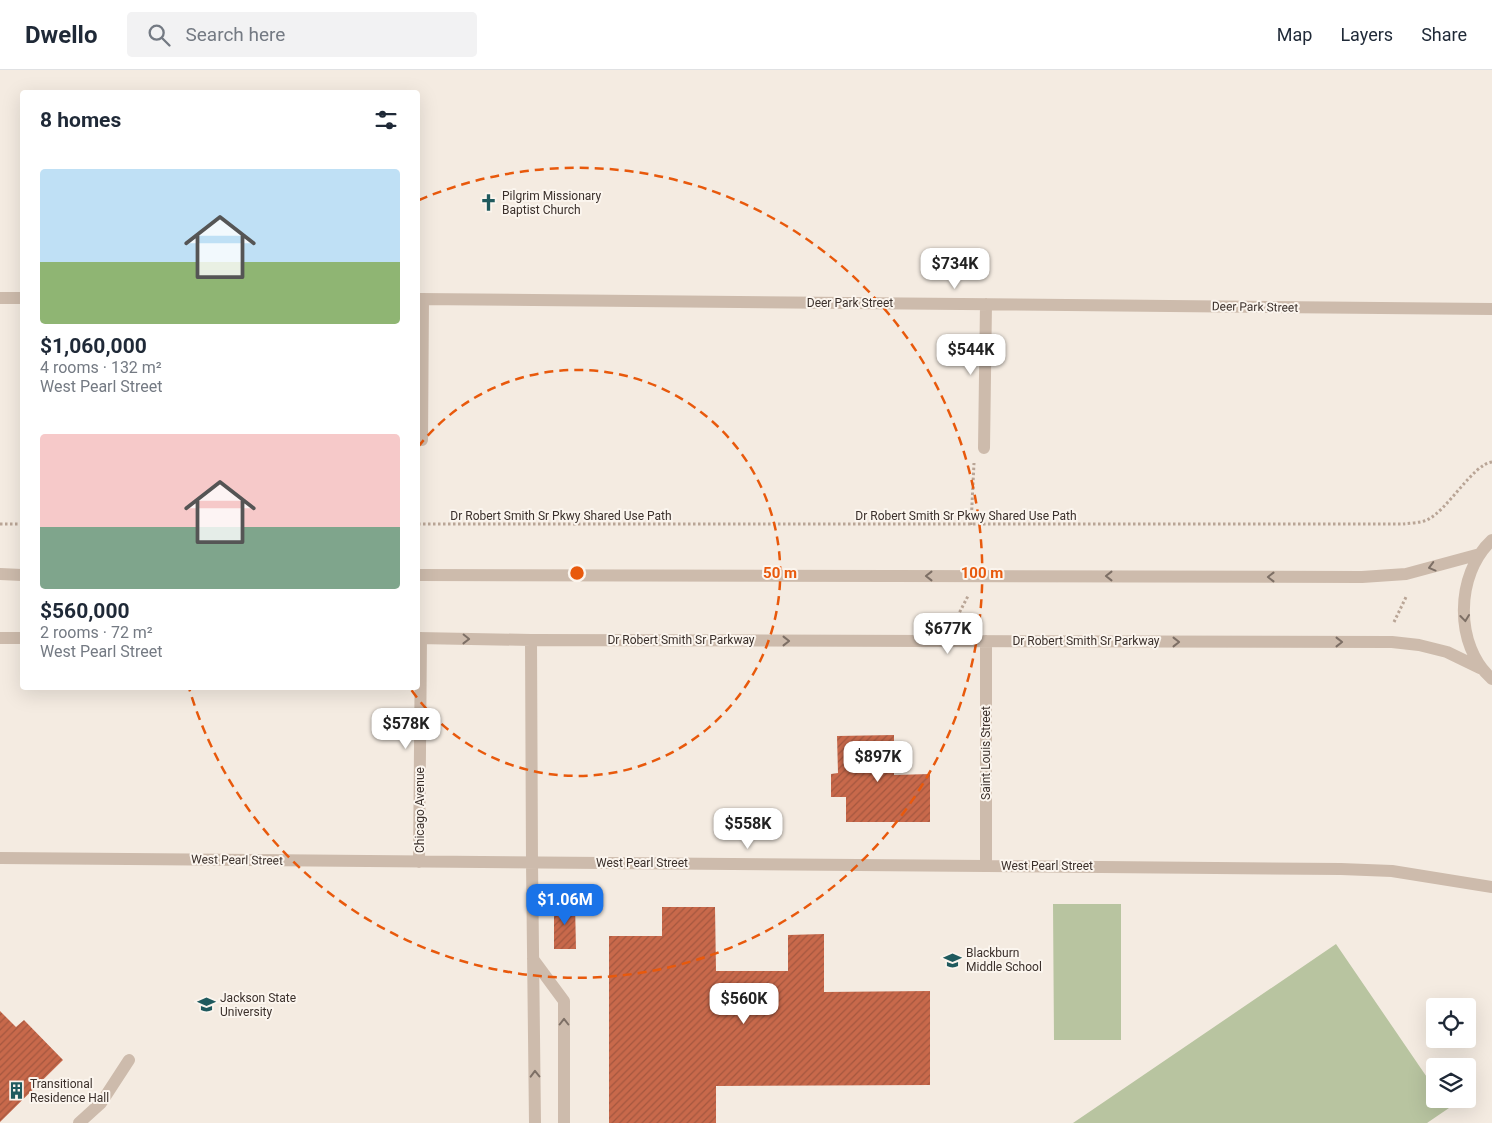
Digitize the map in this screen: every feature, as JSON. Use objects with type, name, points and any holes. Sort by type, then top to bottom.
[{"type":"street","points":[[0,298],[20,298]]},
{"type":"street","points":[[420,299],[422,440]]},
{"type":"street","name":"Deer Park Street","points":[[420,299],[1492,310]]},
{"type":"street","points":[[984,448],[986,304]]},
{"type":"street","points":[[1492,539],[1480,554],[1466,588],[1464,609],[1472,651],[1480,668],[1492,680]]},
{"type":"street","points":[[420,575],[1362,577],[1406,574],[1480,554]]},
{"type":"street","points":[[0,574],[20,574]]},
{"type":"street","points":[[0,638],[20,638]]},
{"type":"street","name":"Dr Robert Smith Sr Parkway","points":[[420,638],[531,640],[1392,642],[1419,645],[1447,652],[1480,668]]},
{"type":"street","points":[[531,640],[536,1123]]},
{"type":"street","name":"Saint Louis Street","points":[[986,641],[986,866]]},
{"type":"street","name":"Chicago Avenue","points":[[419,690],[419,862]]},
{"type":"street","name":"West Pearl Street","points":[[0,858],[1340,869],[1392,872],[1492,887]]},
{"type":"street","points":[[533,959],[564,1000],[564,1123]]},
{"type":"street","points":[[79,1123],[101,1104],[129,1060]]},
{"type":"path","points":[[971,525],[974,454],[984,448]]},
{"type":"path","name":"Dr Robert Smith Sr Pkwy Shared Use Path","points":[[420,524],[1403,524],[1427,520],[1446,504],[1479,469],[1486,463],[1492,462]]},
{"type":"path","points":[[0,524],[20,524]]},
{"type":"path","points":[[954,622],[970,593]]},
{"type":"path","points":[[1394,622],[1407,596]]},
{"type":"green space","points":[[1053,904],[1121,904],[1121,1040],[1054,1040]]},
{"type":"green space","points":[[1336,944],[1426,1076],[1426,1108],[1449,1108],[1427,1123],[1073,1123]]},
{"type":"building","points":[[894,735],[894,775],[930,774],[930,822],[846,822],[846,797],[831,797],[831,774],[838,773],[837,736]]},
{"type":"building","points":[[575,903],[576,949],[554,949],[554,904]]},
{"type":"building","points":[[662,907],[715,907],[716,971],[788,971],[788,935],[824,934],[824,992],[930,991],[930,1085],[716,1086],[716,1123],[609,1123],[609,936],[662,936]]},
{"type":"building","name":"Transitional Residence Hall","points":[[0,1011],[16,1027],[24,1020],[63,1060],[0,1122]]},
{"type":"place","name":"Pilgrim Missionary Baptist Church","points":[[488,203]]},
{"type":"place","name":"Blackburn Middle School","points":[[952,960]]},
{"type":"place","name":"Jackson State University","points":[[206,1005]]},
{"type":"place","name":"Transitional Residence Hall","points":[[16,1091]]}]
